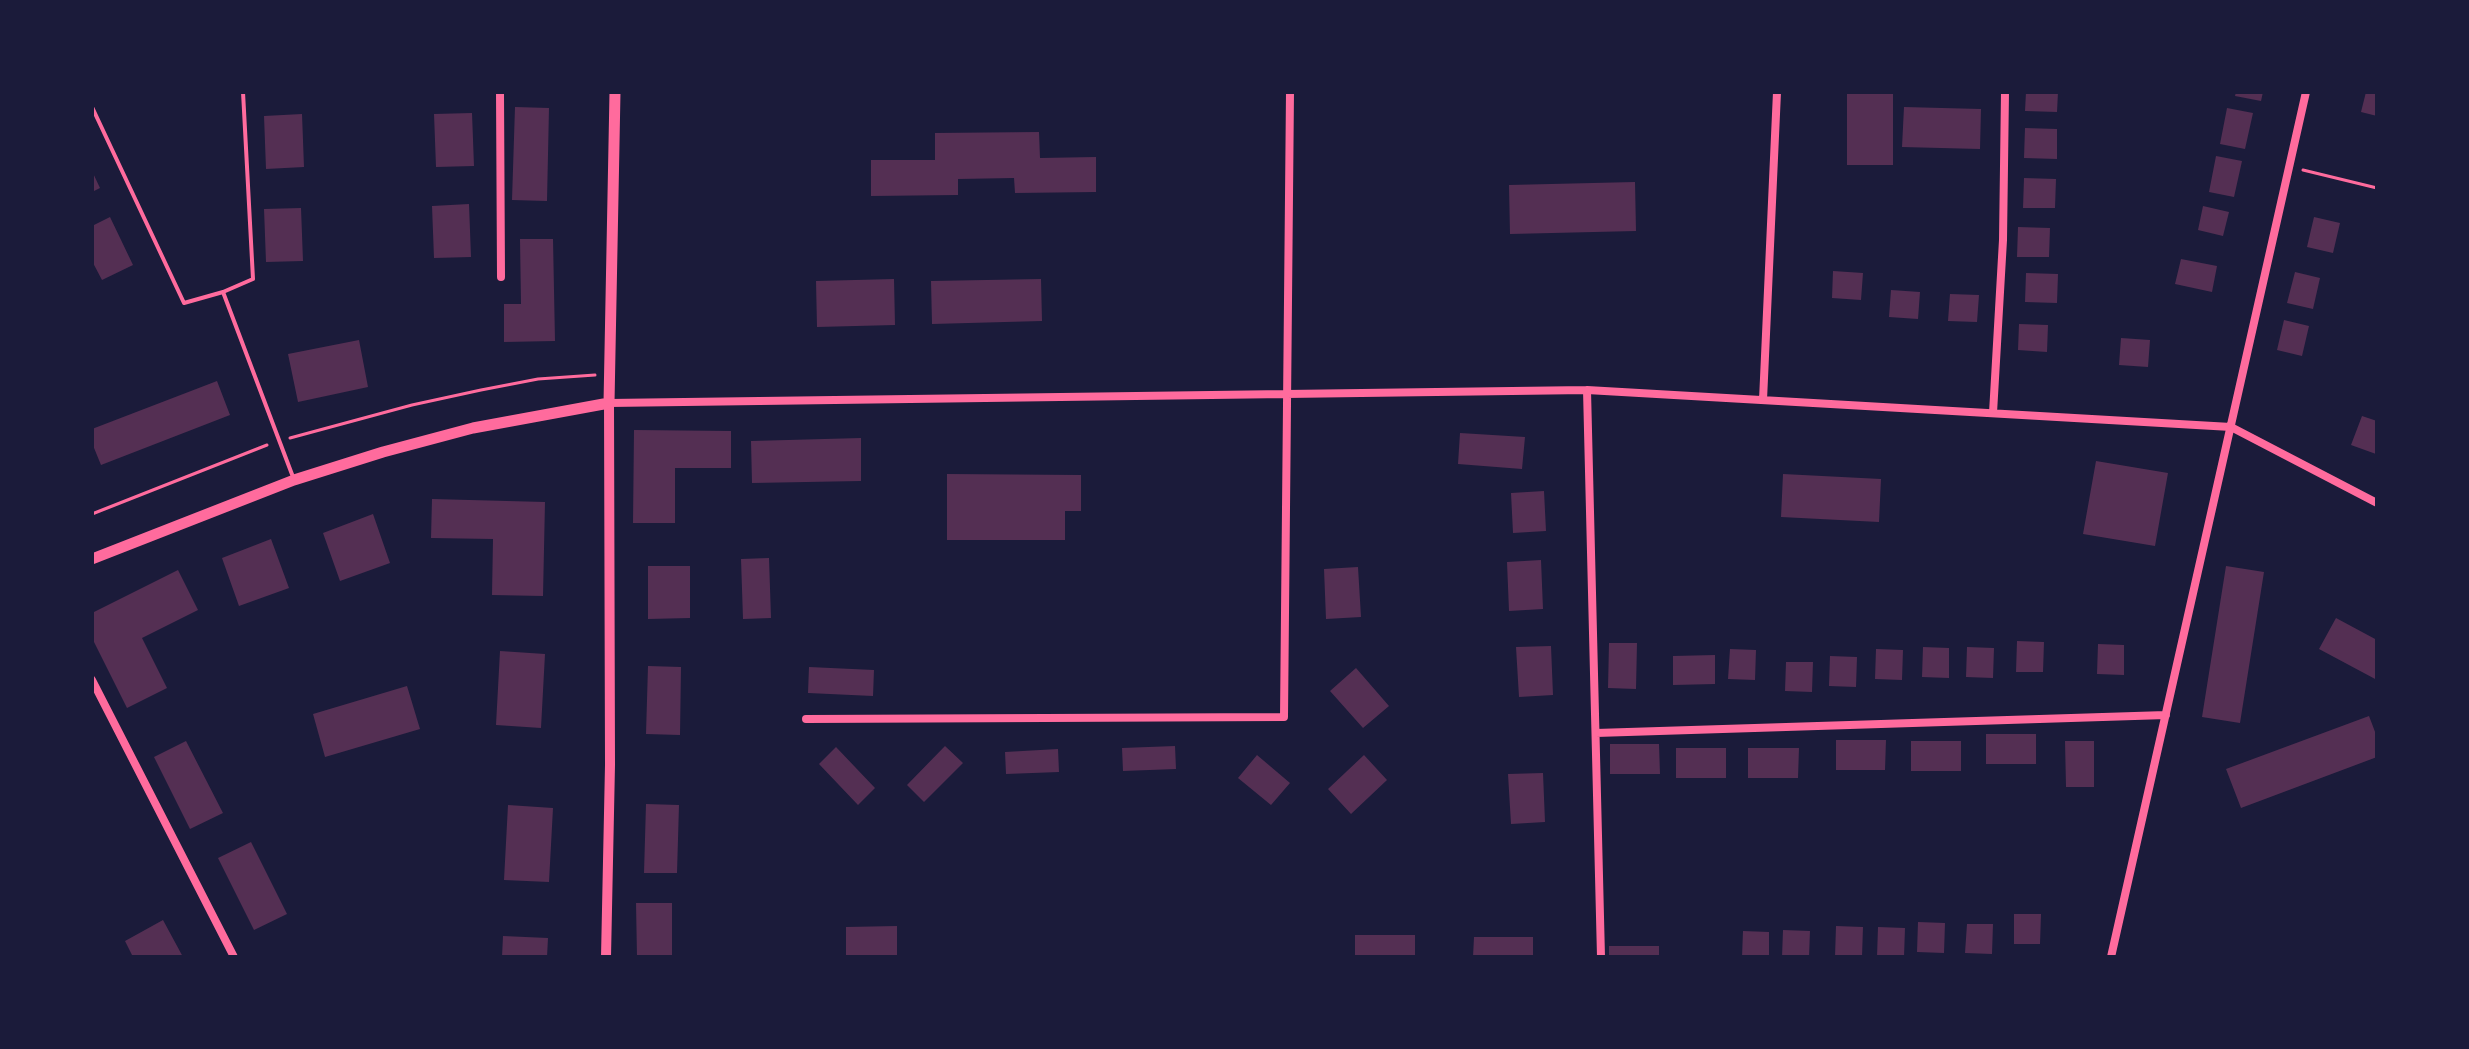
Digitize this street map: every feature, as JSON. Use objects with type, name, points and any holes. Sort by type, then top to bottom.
[{"type":"main road","points":[[92,559],[294,480],[473,428],[609,403],[615,92]]},
{"type":"street","points":[[500,92],[501,277]]},
{"type":"street","points":[[806,719],[1284,717],[1290,92]]},
{"type":"street","points":[[1763,400],[1777,92]]},
{"type":"street","points":[[1993,413],[2003,240],[2005,92]]},
{"type":"street","points":[[2111,957],[2306,92]]},
{"type":"street","points":[[1587,390],[1601,957]]},
{"type":"street","points":[[606,957],[610,765],[609,403],[1587,390],[2231,427],[2377,503]]},
{"type":"street","points":[[92,680],[234,957]]},
{"type":"street","points":[[1596,733],[2166,715]]},
{"type":"lane","points":[[92,107],[184,303],[223,292],[253,279],[243,92]]},
{"type":"lane","points":[[223,292],[294,480]]},
{"type":"path","points":[[2289,167],[2377,188]]},
{"type":"path","points":[[92,514],[279,441],[481,390],[538,379],[609,374]]},
{"type":"building","points":[[1847,92],[1893,92],[1893,165],[1847,165]]},
{"type":"building","points":[[2026,92],[2058,92],[2057,112],[2025,111]]},
{"type":"building","points":[[2236,92],[2263,92],[2261,101],[2235,96]]},
{"type":"building","points":[[2366,92],[2377,92],[2377,116],[2361,112]]},
{"type":"building","points":[[515,107],[549,108],[547,201],[512,200]]},
{"type":"building","points":[[1904,107],[1981,109],[1980,149],[1902,147]]},
{"type":"building","points":[[2227,108],[2253,113],[2245,149],[2220,144]]},
{"type":"building","points":[[472,113],[474,166],[436,167],[434,114]]},
{"type":"building","points":[[302,114],[304,167],[266,169],[264,116]]},
{"type":"building","points":[[2025,128],[2057,129],[2057,159],[2024,158]]},
{"type":"building","points":[[1039,132],[1040,158],[1096,157],[1096,192],[1015,193],[1014,178],[958,179],[958,195],[871,196],[871,160],[935,160],[935,133]]},
{"type":"building","points":[[2216,156],[2242,161],[2234,197],[2209,192]]},
{"type":"building","points":[[92,171],[100,188],[92,192]]},
{"type":"building","points":[[2024,178],[2056,179],[2055,208],[2023,208]]},
{"type":"building","points":[[1635,182],[1636,231],[1510,234],[1509,185]]},
{"type":"building","points":[[469,204],[471,257],[434,258],[432,206]]},
{"type":"building","points":[[2203,206],[2229,212],[2223,236],[2198,230]]},
{"type":"building","points":[[301,208],[303,261],[266,262],[264,209]]},
{"type":"building","points":[[110,217],[133,265],[102,280],[92,261],[92,226]]},
{"type":"building","points":[[2314,217],[2340,223],[2333,253],[2307,247]]},
{"type":"building","points":[[2018,227],[2050,228],[2049,257],[2017,257]]},
{"type":"building","points":[[520,239],[553,239],[555,341],[504,342],[504,304],[521,304]]},
{"type":"building","points":[[2181,259],[2217,266],[2212,292],[2175,284]]},
{"type":"building","points":[[1833,271],[1863,273],[1861,300],[1832,298]]},
{"type":"building","points":[[2295,272],[2320,278],[2313,309],[2287,303]]},
{"type":"building","points":[[2026,273],[2058,274],[2057,303],[2025,302]]},
{"type":"building","points":[[894,279],[895,325],[817,327],[816,281]]},
{"type":"building","points":[[1041,279],[1042,321],[932,324],[931,281]]},
{"type":"building","points":[[1891,290],[1920,292],[1918,319],[1889,317]]},
{"type":"building","points":[[1950,294],[1979,295],[1977,322],[1948,321]]},
{"type":"building","points":[[2284,320],[2309,326],[2302,356],[2277,350]]},
{"type":"building","points":[[2019,324],[2048,325],[2047,352],[2018,350]]},
{"type":"building","points":[[2121,338],[2150,340],[2148,367],[2119,365]]},
{"type":"building","points":[[359,340],[368,387],[298,402],[288,354]]},
{"type":"building","points":[[217,381],[230,415],[101,465],[92,443],[92,429]]},
{"type":"building","points":[[2362,416],[2377,421],[2376,454],[2351,445]]},
{"type":"building","points":[[634,430],[731,431],[731,468],[675,468],[675,523],[633,523]]},
{"type":"building","points":[[1460,433],[1525,437],[1522,469],[1458,464]]},
{"type":"building","points":[[861,438],[861,481],[752,483],[751,441]]},
{"type":"building","points":[[2096,461],[2168,473],[2155,546],[2083,534]]},
{"type":"building","points":[[947,474],[1081,475],[1081,511],[1065,511],[1065,540],[947,540]]},
{"type":"building","points":[[1783,474],[1881,479],[1879,522],[1781,517]]},
{"type":"building","points":[[1544,491],[1546,531],[1513,533],[1511,493]]},
{"type":"building","points":[[432,499],[545,502],[543,596],[492,595],[493,539],[431,538]]},
{"type":"building","points":[[373,514],[390,563],[340,581],[323,533]]},
{"type":"building","points":[[271,539],[289,588],[239,606],[222,558]]},
{"type":"building","points":[[769,558],[771,618],[743,619],[741,559]]},
{"type":"building","points":[[1541,560],[1543,609],[1509,611],[1507,562]]},
{"type":"building","points":[[648,566],[690,566],[690,618],[648,619]]},
{"type":"building","points":[[2226,566],[2264,572],[2240,723],[2202,717]]},
{"type":"building","points":[[1358,567],[1361,617],[1326,619],[1324,569]]},
{"type":"building","points":[[178,570],[198,610],[142,638],[167,688],[127,708],[92,638],[92,613]]},
{"type":"building","points":[[2336,618],[2377,640],[2377,680],[2319,649]]},
{"type":"building","points":[[2017,641],[2044,642],[2043,672],[2016,672]]},
{"type":"building","points":[[1609,643],[1637,643],[1636,689],[1608,688]]},
{"type":"building","points":[[2098,644],[2124,645],[2124,675],[2097,674]]},
{"type":"building","points":[[1551,646],[1553,695],[1519,697],[1516,647]]},
{"type":"building","points":[[1923,647],[1949,648],[1949,678],[1922,677]]},
{"type":"building","points":[[1967,647],[1994,648],[1993,678],[1966,677]]},
{"type":"building","points":[[1730,649],[1756,650],[1755,680],[1728,679]]},
{"type":"building","points":[[1876,649],[1903,650],[1902,680],[1875,679]]},
{"type":"building","points":[[500,651],[545,654],[541,728],[496,725]]},
{"type":"building","points":[[1715,655],[1715,684],[1673,685],[1673,656]]},
{"type":"building","points":[[1830,656],[1857,657],[1856,687],[1829,686]]},
{"type":"building","points":[[1786,662],[1813,662],[1812,692],[1785,691]]},
{"type":"building","points":[[648,666],[681,667],[680,735],[646,734]]},
{"type":"building","points":[[809,667],[874,670],[873,696],[808,693]]},
{"type":"building","points":[[1356,668],[1389,706],[1363,728],[1330,691]]},
{"type":"building","points":[[407,686],[420,729],[325,757],[313,714]]},
{"type":"building","points":[[2369,716],[2377,737],[2377,757],[2241,808],[2226,769]]},
{"type":"building","points":[[1986,734],[2036,734],[2036,764],[1986,764]]},
{"type":"building","points":[[1836,740],[1886,740],[1885,770],[1836,770]]},
{"type":"building","points":[[186,741],[223,813],[190,829],[154,757]]},
{"type":"building","points":[[1911,741],[1961,741],[1961,771],[1911,771]]},
{"type":"building","points":[[2065,741],[2094,741],[2094,787],[2066,787]]},
{"type":"building","points":[[1610,744],[1659,744],[1660,774],[1610,774]]},
{"type":"building","points":[[945,746],[963,763],[924,802],[907,785]]},
{"type":"building","points":[[1175,746],[1176,769],[1123,771],[1122,748]]},
{"type":"building","points":[[836,747],[875,788],[858,805],[819,764]]},
{"type":"building","points":[[1676,748],[1726,748],[1726,778],[1676,778]]},
{"type":"building","points":[[1748,748],[1799,748],[1798,778],[1748,778]]},
{"type":"building","points":[[1058,749],[1059,772],[1006,774],[1005,752]]},
{"type":"building","points":[[1257,755],[1290,783],[1271,805],[1238,778]]},
{"type":"building","points":[[1364,755],[1387,780],[1351,814],[1328,789]]},
{"type":"building","points":[[1543,773],[1545,822],[1511,824],[1508,774]]},
{"type":"building","points":[[646,804],[679,805],[677,873],[644,873]]},
{"type":"building","points":[[508,805],[553,808],[549,882],[504,880]]},
{"type":"building","points":[[251,842],[287,914],[254,930],[218,858]]},
{"type":"building","points":[[636,903],[672,903],[672,957],[637,957]]},
{"type":"building","points":[[2014,914],[2041,914],[2040,944],[2014,944]]},
{"type":"building","points":[[163,920],[183,957],[133,957],[125,941]]},
{"type":"building","points":[[1918,922],[1945,923],[1944,953],[1917,952]]},
{"type":"building","points":[[1967,924],[1993,924],[1992,954],[1965,953]]},
{"type":"building","points":[[897,926],[897,957],[846,957],[846,927]]},
{"type":"building","points":[[1836,926],[1863,927],[1862,957],[1835,957]]},
{"type":"building","points":[[1878,927],[1905,928],[1904,957],[1877,957]]},
{"type":"building","points":[[1783,930],[1810,931],[1809,957],[1782,957]]},
{"type":"building","points":[[1743,931],[1769,932],[1769,957],[1742,957]]},
{"type":"building","points":[[1355,935],[1415,935],[1415,957],[1355,957]]},
{"type":"building","points":[[503,936],[548,938],[547,957],[502,957]]},
{"type":"building","points":[[1474,937],[1533,937],[1533,957],[1473,957]]},
{"type":"building","points":[[1609,946],[1659,946],[1659,957],[1609,957]]}]
